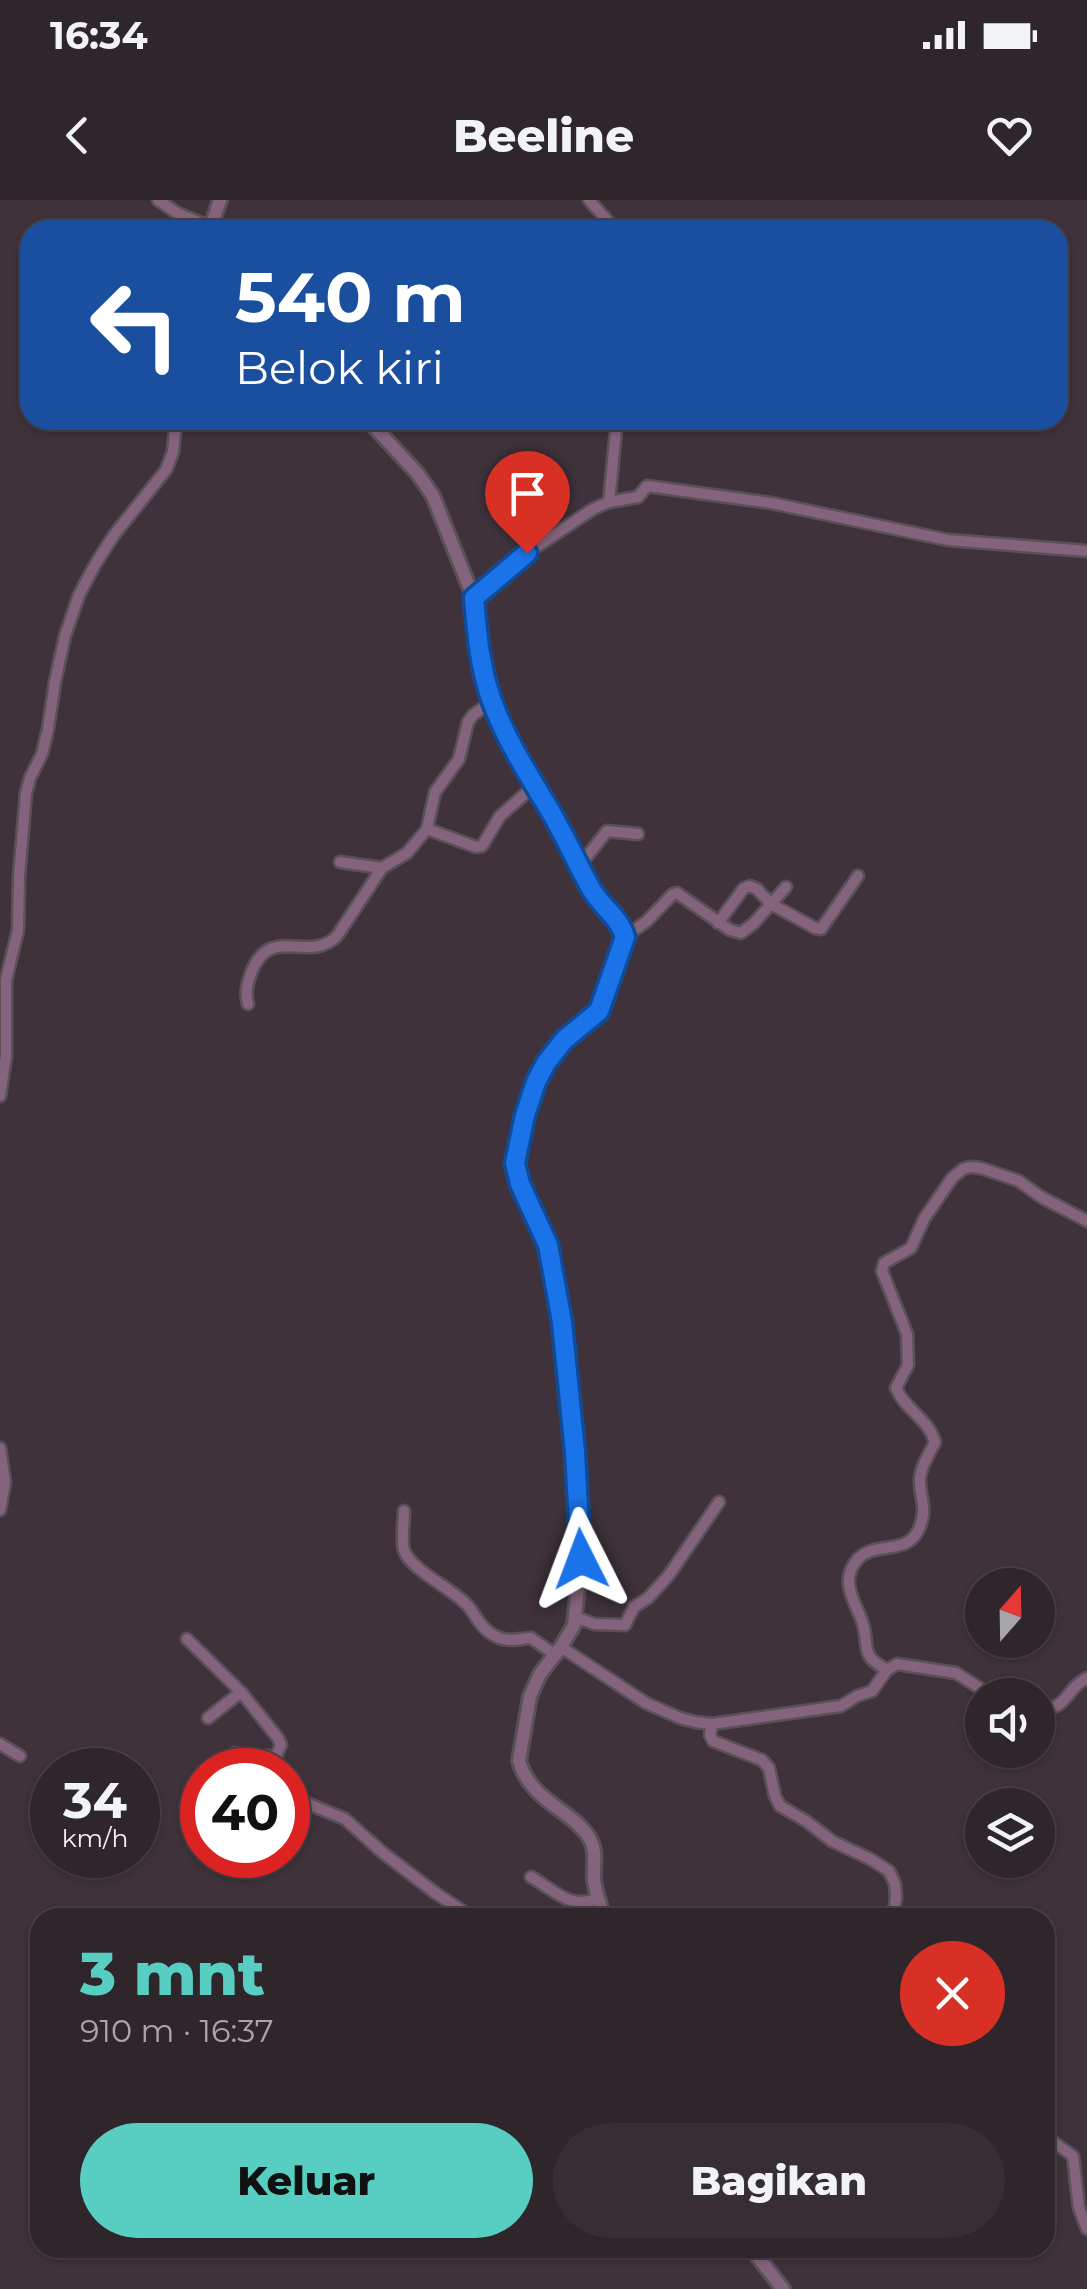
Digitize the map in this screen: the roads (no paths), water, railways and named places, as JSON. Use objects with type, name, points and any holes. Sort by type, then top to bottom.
[{"type":"street","points":[[158,200],[192,220]]},
{"type":"street","points":[[588,200],[607,220]]},
{"type":"street","points":[[0,1096],[5,1069],[3,995],[18,930],[26,794],[48,730],[65,636],[79,595],[96,563],[166,470],[175,430]]},
{"type":"street","points":[[377,430],[418,474],[432,496],[474,598],[478,651],[492,702],[590,888],[616,918],[625,937]]},
{"type":"street","points":[[609,502],[617,430]]},
{"type":"street","points":[[474,598],[527,553],[582,516],[609,502],[637,498],[646,486],[802,509],[948,540],[1087,550]]},
{"type":"street","points":[[248,1004],[248,980],[261,954],[286,944],[302,948],[330,944],[382,868],[408,853],[427,830],[436,792],[460,760],[468,722],[492,702]]},
{"type":"street","points":[[427,830],[482,846],[500,816],[534,786]]},
{"type":"street","points":[[580,865],[608,831],[638,834]]},
{"type":"street","points":[[340,862],[382,868]]},
{"type":"street","points":[[718,922],[748,886],[757,889],[771,904],[821,929],[858,876]]},
{"type":"street","points":[[602,1908],[594,1878],[592,1843],[526,1779],[519,1762],[528,1704],[540,1674],[570,1632],[575,1617],[581,1546],[564,1340],[548,1245],[520,1184],[515,1163],[536,1082],[564,1040],[599,1011],[625,937],[678,893],[735,933],[741,932],[786,886]]},
{"type":"street","points":[[886,1670],[870,1658],[865,1628],[850,1594],[848,1579],[859,1557],[879,1547],[904,1545],[916,1536],[924,1512],[921,1471],[935,1442],[926,1422],[900,1398],[896,1388],[908,1365],[907,1334],[882,1271],[884,1263],[911,1248],[924,1219],[952,1178],[970,1167],[1011,1177],[1087,1221]]},
{"type":"street","points":[[0,1448],[6,1482],[0,1510]]},
{"type":"street","points":[[575,1617],[594,1624],[625,1625],[634,1607],[668,1575],[719,1502]]},
{"type":"street","points":[[404,1511],[406,1556],[467,1604],[476,1620],[492,1634],[512,1641],[530,1638],[558,1650],[646,1703],[680,1718],[712,1724],[841,1706],[872,1691],[886,1670],[897,1664],[944,1670],[966,1678]]},
{"type":"street","points":[[188,1639],[241,1692],[281,1748]]},
{"type":"street","points":[[1055,1707],[1087,1678]]},
{"type":"street","points":[[208,1718],[241,1692]]},
{"type":"street","points":[[712,1724],[712,1741],[768,1765],[782,1807],[832,1841],[890,1872],[894,1908]]},
{"type":"street","points":[[0,1744],[20,1756]]},
{"type":"street","points":[[310,1804],[345,1819],[382,1852],[459,1908]]},
{"type":"street","points":[[531,1877],[573,1902],[585,1904],[598,1898]]},
{"type":"street","points":[[1055,2143],[1073,2156],[1079,2208],[1087,2230]]},
{"type":"street","points":[[759,2258],[783,2289]]}]
